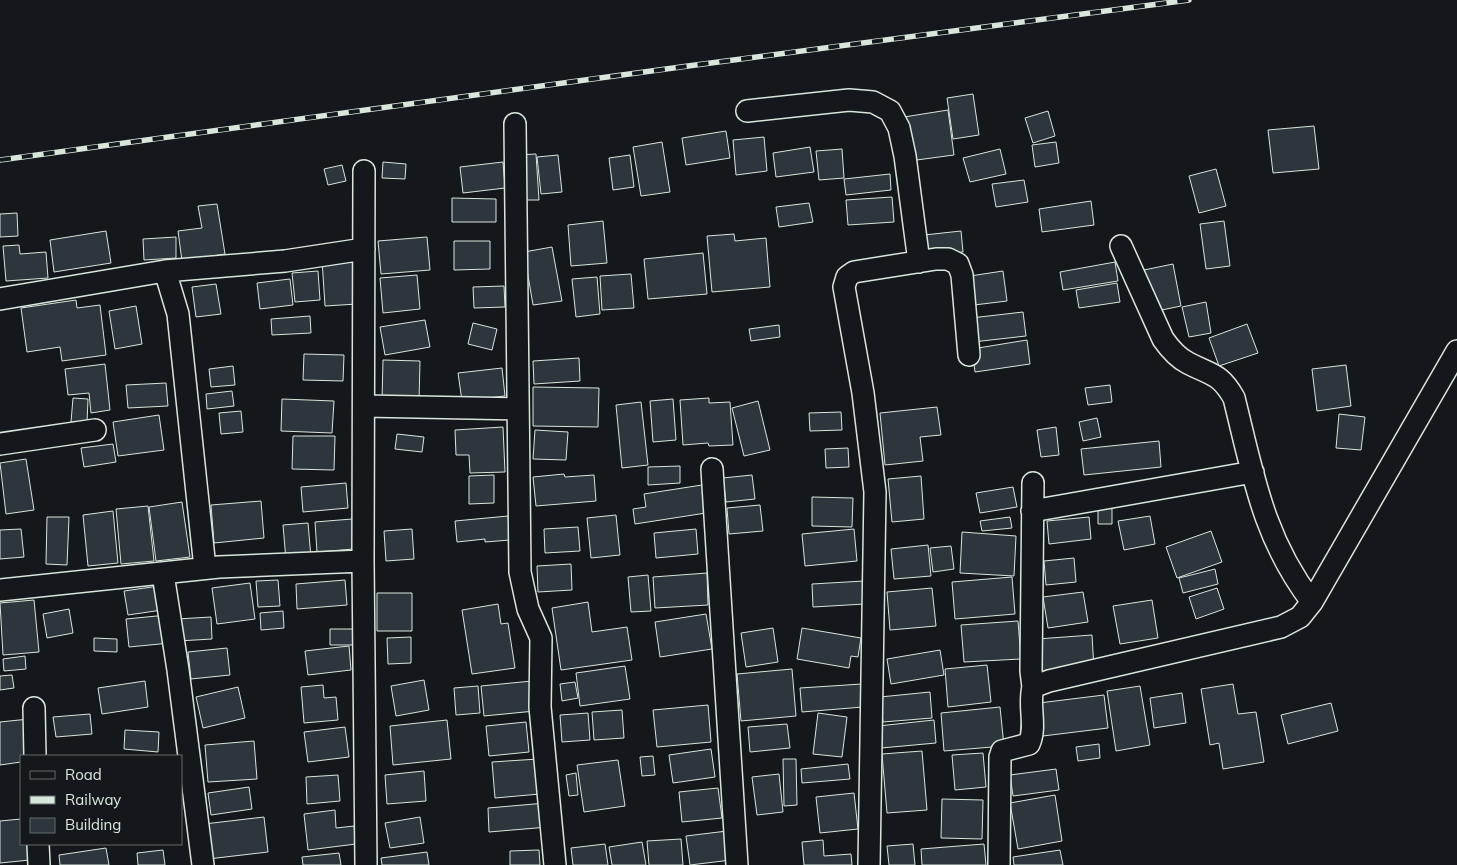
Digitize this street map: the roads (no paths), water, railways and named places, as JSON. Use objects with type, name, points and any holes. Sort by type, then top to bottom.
[{"type":"street","points":[[747,111],[849,100],[873,102],[890,111],[899,128],[905,156],[918,262]]},
{"type":"street","points":[[515,124],[520,572],[528,608],[541,638],[540,707],[555,865]]},
{"type":"street","points":[[364,171],[363,561],[366,865]]},
{"type":"street","points":[[1121,246],[1163,339],[1173,352],[1188,363],[1213,373],[1226,383],[1234,398],[1261,505],[1276,545],[1292,576],[1312,602]]},
{"type":"street","points":[[0,299],[165,272],[284,261],[364,249]]},
{"type":"street","points":[[869,865],[875,492],[863,393],[844,288],[847,277],[854,272],[918,262],[948,259],[958,264],[962,275],[969,355]]},
{"type":"street","points":[[165,272],[178,314],[205,568]]},
{"type":"street","points":[[1033,687],[1050,681],[1281,627],[1300,617],[1312,602],[1457,351]]},
{"type":"street","points":[[364,406],[518,409]]},
{"type":"street","points":[[0,444],[95,430]]},
{"type":"street","points":[[712,469],[737,865]]},
{"type":"street","points":[[1032,511],[1253,472]]},
{"type":"street","points":[[999,865],[1000,758],[1002,751],[1008,748],[1029,744],[1032,736],[1030,697],[1033,687],[1031,671],[1033,483]]},
{"type":"street","points":[[0,590],[205,568],[363,561]]},
{"type":"street","points":[[163,574],[203,865]]},
{"type":"street","points":[[34,708],[36,755]]},
{"type":"street","points":[[38,845],[39,865]]},
{"type":"railway","points":[[0,160],[1189,0]]}]
